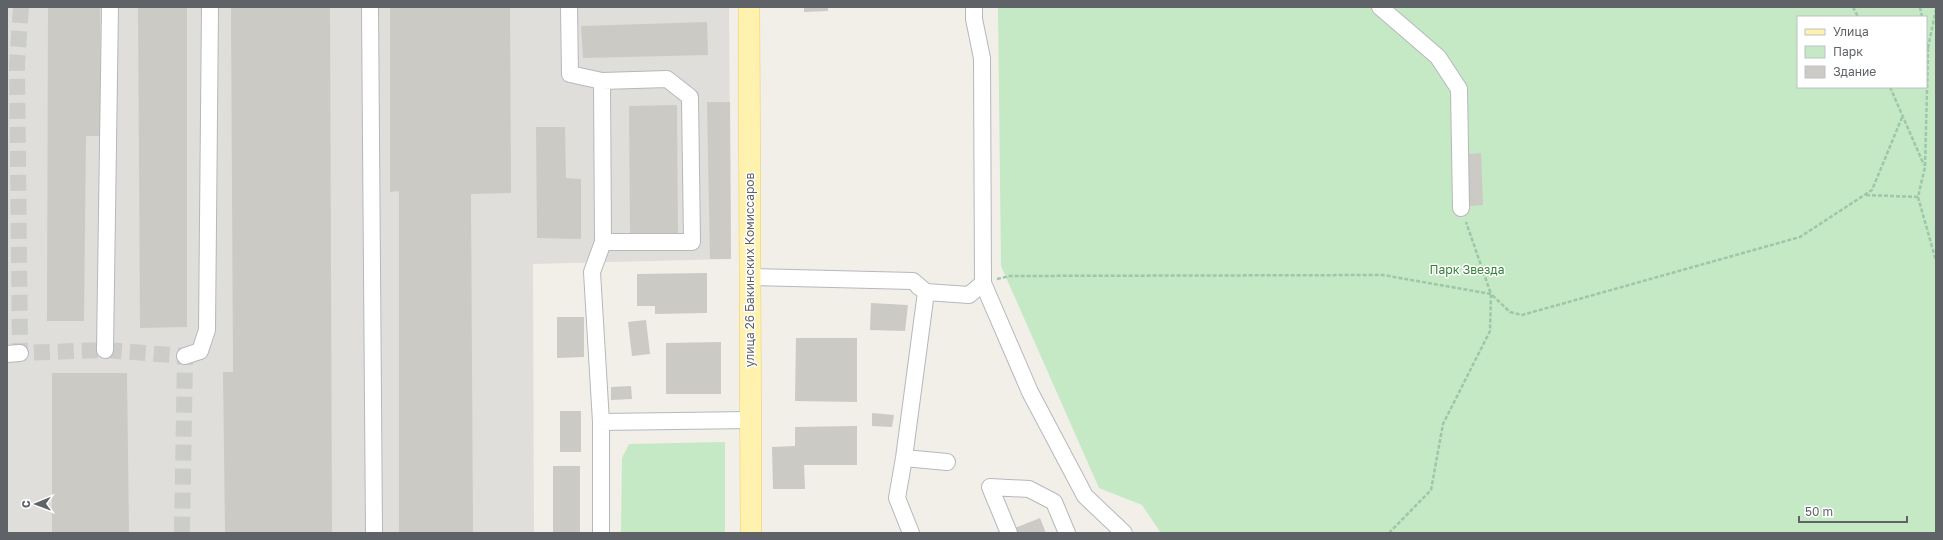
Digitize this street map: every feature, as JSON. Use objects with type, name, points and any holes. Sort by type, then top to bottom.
[{"type":"main road","name":"улица 26 Бакинских Комиссаров","points":[[749,7],[750,533]]},
{"type":"lane","points":[[106,350],[110,7]]},
{"type":"lane","points":[[185,356],[200,351],[207,330],[210,7]]},
{"type":"lane","points":[[370,7],[374,533]]},
{"type":"lane","points":[[569,7],[570,74],[602,82],[667,79],[690,97],[692,242],[603,242]]},
{"type":"lane","points":[[974,7],[974,19],[982,58],[983,283],[1030,392],[1085,496],[1124,533]]},
{"type":"lane","points":[[1380,7],[1438,57],[1459,90],[1461,208]]},
{"type":"lane","points":[[602,82],[603,242],[592,272],[601,422],[602,533]]},
{"type":"lane","points":[[750,276],[913,282],[926,292],[969,295],[983,283]]},
{"type":"lane","points":[[911,533],[897,498],[904,458],[926,292]]},
{"type":"lane","points":[[601,422],[750,420]]},
{"type":"lane","points":[[904,458],[946,462]]},
{"type":"lane","points":[[1009,533],[990,487],[1029,489],[1054,502],[1067,533]]},
{"type":"path","points":[[1853,7],[1858,16]]},
{"type":"path","points":[[1936,9],[1928,51],[1925,167],[1918,197],[1936,261]]},
{"type":"path","points":[[1927,46],[1928,51]]},
{"type":"path","points":[[1890,88],[1925,167]]},
{"type":"path","points":[[983,283],[1010,276],[1383,275],[1491,294],[1510,312],[1522,315],[1800,237],[1872,190],[1903,115]]},
{"type":"path","points":[[1866,195],[1918,197]]},
{"type":"path","points":[[1388,533],[1431,490],[1444,424],[1490,331],[1491,294],[1461,208]]},
{"type":"shaded area","points":[[7,7],[729,7],[731,259],[533,264],[534,533],[7,533]]},
{"type":"green space","name":"Парк Звезда","points":[[998,7],[1936,7],[1936,533],[1161,533],[1142,505],[1099,488],[1001,266]]},
{"type":"green space","points":[[725,442],[725,533],[621,533],[622,458],[629,444]]},
{"type":"building","points":[[48,7],[100,7],[101,136],[86,136],[84,321],[47,321]]},
{"type":"building","points":[[138,7],[187,7],[187,327],[140,328]]},
{"type":"building","points":[[231,7],[330,7],[332,533],[225,533],[223,372],[233,372]]},
{"type":"building","points":[[390,7],[510,7],[511,193],[471,194],[473,533],[399,533],[399,191],[390,192]]},
{"type":"building","points":[[804,7],[828,7],[828,11],[804,12]]},
{"type":"building","points":[[707,22],[708,55],[583,58],[581,26]]},
{"type":"building","points":[[707,102],[730,102],[731,259],[710,259]]},
{"type":"building","points":[[677,105],[678,234],[630,234],[629,106]]},
{"type":"building","points":[[536,127],[565,127],[566,178],[581,179],[581,239],[537,238]]},
{"type":"building","points":[[1481,153],[1483,205],[1469,206],[1468,154]]},
{"type":"building","points":[[707,273],[707,313],[655,314],[655,306],[637,306],[637,274]]},
{"type":"building","points":[[871,303],[908,305],[905,331],[870,330]]},
{"type":"building","points":[[557,317],[584,317],[584,357],[557,358]]},
{"type":"building","points":[[646,320],[650,354],[632,356],[628,322]]},
{"type":"building","points":[[796,338],[857,338],[857,402],[795,401]]},
{"type":"building","points":[[721,342],[721,394],[666,394],[666,343]]},
{"type":"building","points":[[52,373],[127,373],[129,533],[52,533]]},
{"type":"building","points":[[631,386],[632,399],[611,400],[611,387]]},
{"type":"building","points":[[560,411],[581,411],[581,452],[560,452]]},
{"type":"building","points":[[872,413],[894,415],[892,427],[872,426]]},
{"type":"building","points":[[857,426],[857,465],[804,465],[805,489],[773,489],[772,447],[795,446],[795,427]]},
{"type":"building","points":[[553,466],[580,466],[580,533],[553,533]]},
{"type":"building","points":[[1040,518],[1046,533],[1017,533],[1015,528]]},
{"type":"tunnel","points":[[21,7],[17,64],[20,353],[105,350],[185,356],[182,533]]}]
